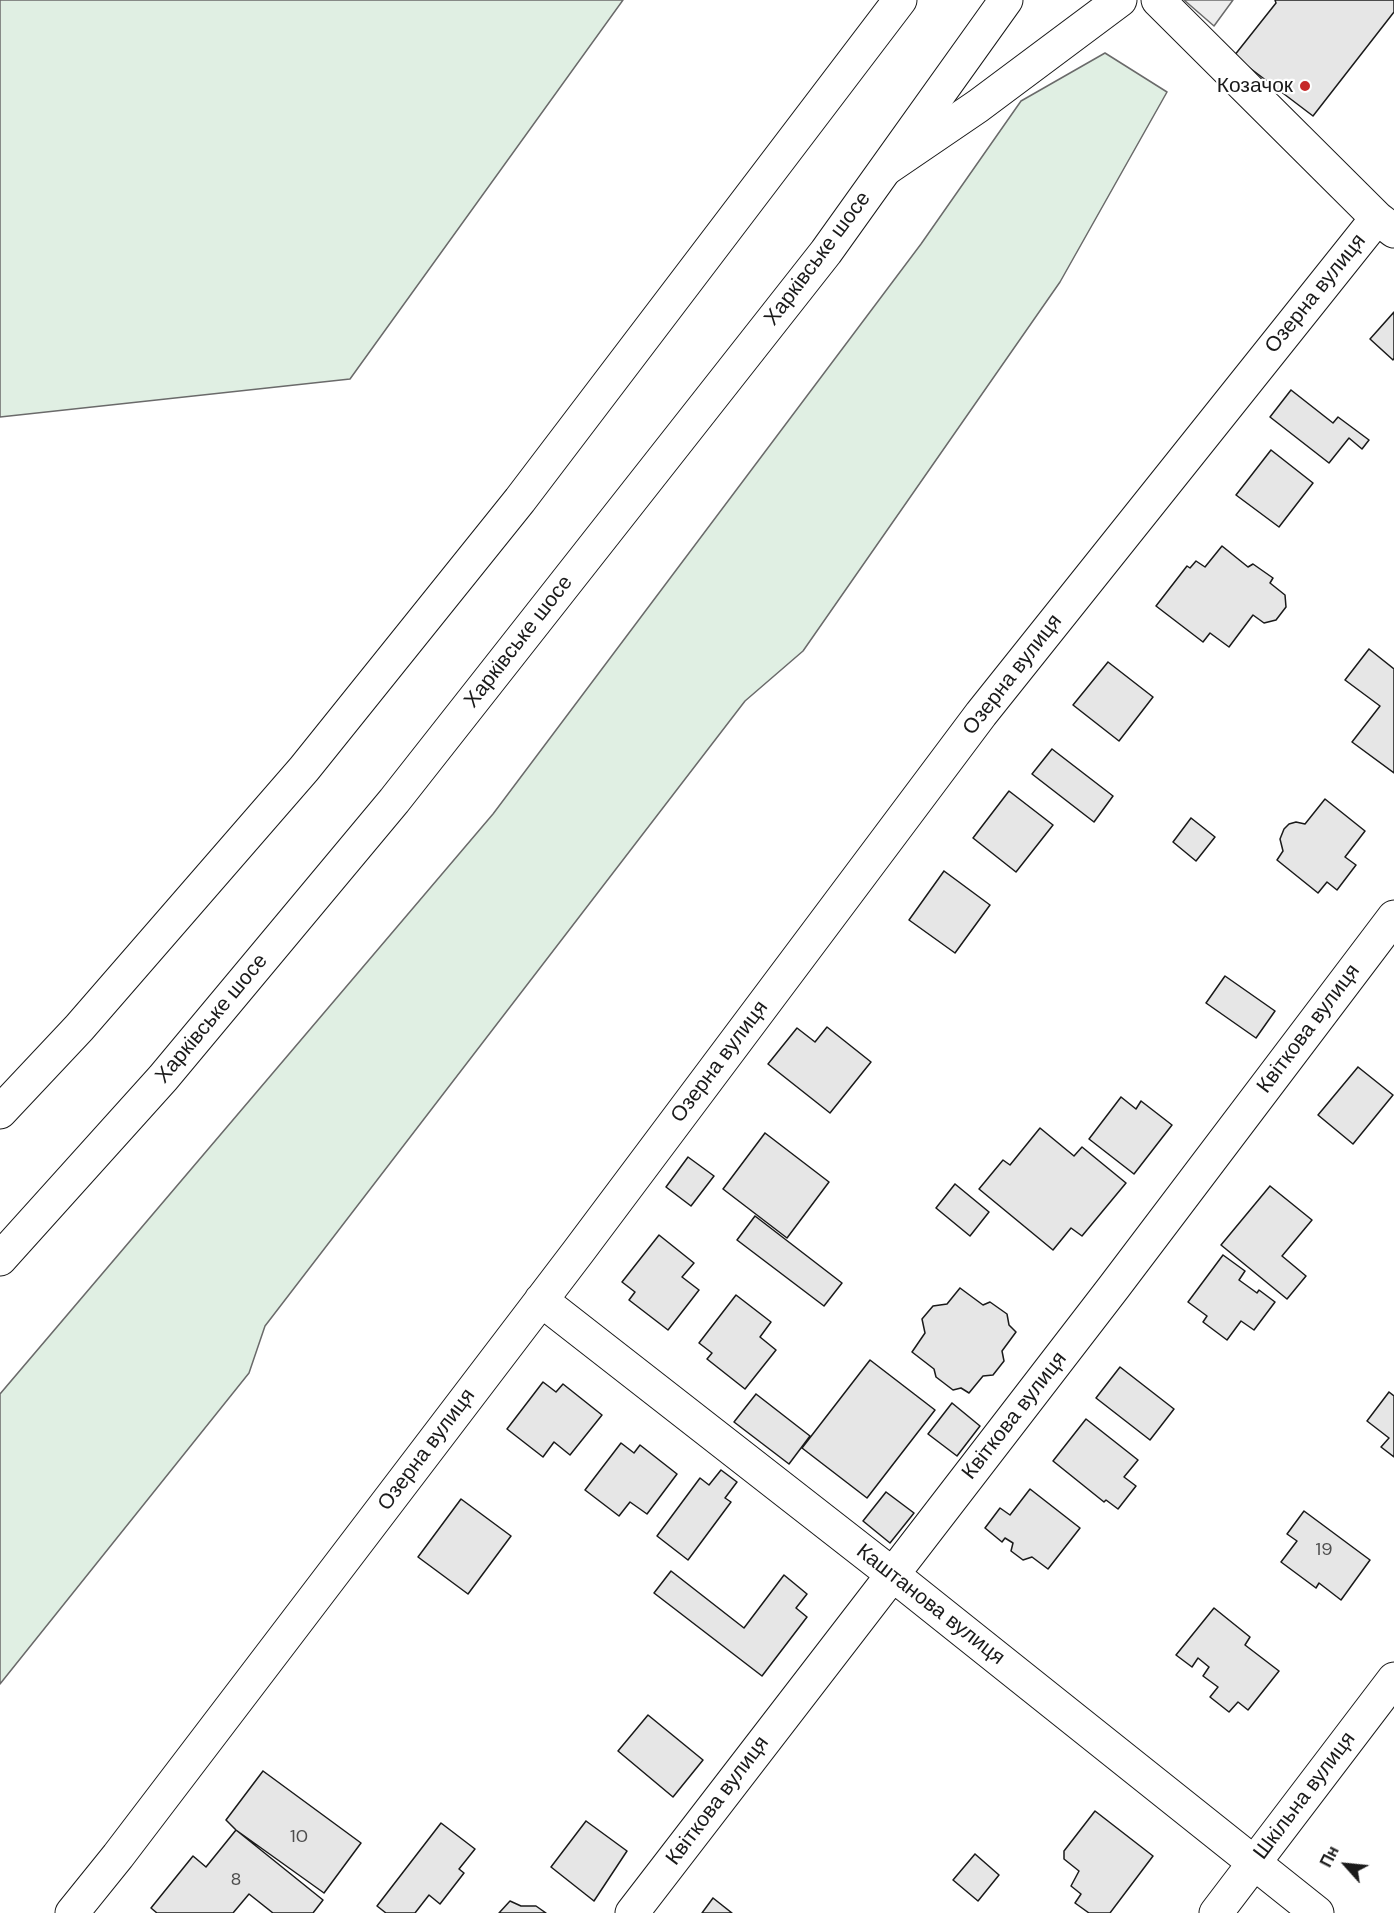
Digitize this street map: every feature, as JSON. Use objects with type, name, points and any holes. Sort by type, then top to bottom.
[{"type":"main road","points":[[0,1112],[79,1028],[311,760],[520,500],[900,0]]},
{"type":"main road","name":"Харківське шосе","points":[[0,1259],[163,1078],[394,801],[826,252],[1006,0]]},
{"type":"main road","points":[[885,169],[978,106],[1120,0]]},
{"type":"main road","points":[[1158,0],[1385,224]]},
{"type":"main road","name":"Озерна вулиця","points":[[72,1913],[118,1856],[541,1300],[981,714],[1385,224]]},
{"type":"main road","name":"Квіткова вулиця","points":[[632,1913],[1114,1287],[1394,917]]},
{"type":"main road","name":"Каштанова вулиця","points":[[541,1300],[892,1574],[1317,1913]]},
{"type":"main road","name":"Шкільна вулиця","points":[[1216,1913],[1394,1679]]},
{"type":"green space","points":[[0,0],[623,0],[350,379],[0,417]]},
{"type":"green space","points":[[1105,53],[1167,92],[1060,282],[803,651],[745,701],[265,1326],[249,1373],[0,1684],[0,1394],[493,814],[921,244],[1021,101]]},
{"type":"shaded area","points":[[1184,0],[1233,0],[1214,26]]},
{"type":"building","name":"Козачок","points":[[1275,0],[1394,0],[1394,12],[1313,116],[1234,56],[1276,3]]},
{"type":"building","points":[[1394,312],[1394,358],[1393,360],[1370,339]]},
{"type":"building","points":[[1291,390],[1333,423],[1338,417],[1369,440],[1362,449],[1349,438],[1329,463],[1270,417]]},
{"type":"building","points":[[1271,450],[1313,483],[1279,527],[1236,495]]},
{"type":"building","points":[[1222,546],[1248,567],[1253,564],[1273,578],[1270,583],[1285,595],[1286,607],[1276,620],[1264,623],[1253,615],[1229,647],[1210,633],[1203,642],[1156,606],[1187,566],[1190,568],[1196,561],[1205,567]]},
{"type":"building","points":[[1369,649],[1394,669],[1394,773],[1352,742],[1380,706],[1345,680]]},
{"type":"building","points":[[1108,662],[1153,697],[1119,741],[1073,705]]},
{"type":"building","points":[[1052,749],[1113,796],[1094,822],[1032,774]]},
{"type":"building","points":[[1009,791],[1053,825],[1016,872],[973,838]]},
{"type":"building","points":[[1325,799],[1365,831],[1345,857],[1356,865],[1337,890],[1327,882],[1318,893],[1277,860],[1283,851],[1280,839],[1284,829],[1296,822],[1305,824]]},
{"type":"building","points":[[1191,818],[1215,837],[1196,861],[1173,842]]},
{"type":"building","points":[[944,871],[990,905],[955,953],[909,920]]},
{"type":"building","points":[[1225,976],[1275,1011],[1256,1038],[1206,1003]]},
{"type":"building","points":[[827,1027],[871,1062],[830,1113],[768,1064],[797,1028],[815,1042]]},
{"type":"building","points":[[1358,1067],[1393,1095],[1353,1144],[1318,1115]]},
{"type":"building","points":[[1121,1097],[1136,1109],[1141,1101],[1172,1125],[1134,1174],[1089,1139]]},
{"type":"building","points":[[1040,1128],[1074,1156],[1082,1147],[1126,1183],[1082,1236],[1071,1228],[1053,1250],[979,1189],[1003,1160],[1010,1165]]},
{"type":"building","points":[[765,1133],[829,1182],[787,1238],[723,1189]]},
{"type":"building","points":[[688,1157],[714,1176],[691,1206],[666,1187]]},
{"type":"building","points":[[955,1184],[989,1212],[970,1236],[936,1208]]},
{"type":"building","points":[[1270,1186],[1312,1220],[1282,1256],[1306,1276],[1287,1299],[1221,1245]]},
{"type":"building","points":[[755,1216],[842,1283],[824,1306],[737,1240]]},
{"type":"building","points":[[659,1235],[694,1263],[682,1277],[699,1290],[668,1330],[629,1300],[635,1292],[622,1282]]},
{"type":"building","points":[[1223,1255],[1245,1271],[1239,1280],[1257,1293],[1259,1290],[1275,1302],[1254,1330],[1241,1321],[1227,1340],[1203,1322],[1207,1316],[1188,1302]]},
{"type":"building","points":[[960,1288],[983,1305],[990,1302],[1007,1314],[1009,1325],[1016,1332],[1002,1351],[1004,1361],[993,1375],[983,1376],[969,1393],[961,1388],[953,1390],[936,1377],[934,1369],[912,1352],[925,1333],[922,1319],[933,1306],[947,1304]]},
{"type":"building","points":[[736,1295],[771,1322],[760,1337],[776,1350],[745,1389],[707,1359],[712,1353],[699,1343]]},
{"type":"building","points":[[870,1360],[935,1410],[867,1498],[802,1448]]},
{"type":"building","points":[[1120,1367],[1174,1409],[1150,1440],[1096,1398]]},
{"type":"building","points":[[543,1382],[556,1392],[563,1384],[602,1415],[570,1455],[554,1442],[543,1457],[507,1429]]},
{"type":"building","points":[[1389,1392],[1394,1396],[1394,1457],[1381,1447],[1389,1438],[1367,1421]]},
{"type":"building","points":[[756,1394],[810,1436],[789,1464],[734,1422]]},
{"type":"building","points":[[952,1403],[980,1426],[957,1456],[928,1434]]},
{"type":"building","points":[[1086,1419],[1138,1460],[1124,1477],[1136,1486],[1118,1509],[1106,1500],[1104,1502],[1053,1461]]},
{"type":"building","points":[[621,1443],[634,1453],[640,1445],[677,1474],[647,1514],[630,1502],[619,1516],[585,1490]]},
{"type":"building","points":[[721,1470],[737,1482],[725,1498],[731,1502],[688,1560],[657,1536],[700,1478],[709,1485]]},
{"type":"building","points":[[1030,1489],[1080,1528],[1048,1569],[1032,1557],[1023,1560],[1011,1551],[1013,1543],[1005,1538],[1002,1542],[985,1528],[1000,1508],[1010,1515]]},
{"type":"building","points":[[886,1492],[914,1513],[890,1543],[863,1521]]},
{"type":"building","points":[[461,1499],[511,1536],[468,1594],[418,1557]]},
{"type":"building","points":[[1304,1511],[1370,1560],[1341,1600],[1319,1583],[1316,1588],[1281,1562],[1297,1541],[1287,1534]]},
{"type":"building","points":[[671,1571],[744,1628],[784,1575],[807,1594],[796,1608],[807,1617],[762,1676],[654,1593]]},
{"type":"building","points":[[1214,1608],[1250,1637],[1245,1645],[1279,1671],[1248,1710],[1238,1702],[1229,1712],[1210,1697],[1218,1687],[1203,1676],[1209,1667],[1198,1658],[1192,1667],[1176,1655]]},
{"type":"building","points":[[648,1715],[703,1760],[673,1797],[618,1751]]},
{"type":"building","points":[[263,1771],[361,1843],[324,1893],[236,1830],[226,1820]]},
{"type":"building","points":[[1095,1811],[1153,1856],[1110,1913],[1089,1913],[1075,1903],[1081,1894],[1071,1886],[1079,1871],[1064,1859],[1064,1851]]},
{"type":"building","points":[[586,1821],[627,1851],[594,1901],[551,1867]]},
{"type":"building","points":[[441,1823],[475,1849],[459,1869],[464,1873],[440,1904],[429,1895],[415,1913],[386,1913],[377,1906]]},
{"type":"building","points":[[236,1830],[323,1900],[313,1913],[273,1913],[249,1894],[233,1913],[157,1913],[151,1908],[193,1856],[206,1867]]},
{"type":"building","points":[[975,1854],[999,1875],[978,1901],[953,1880]]},
{"type":"building","points":[[713,1898],[732,1913],[702,1913]]},
{"type":"building","points":[[510,1901],[521,1906],[536,1906],[546,1913],[499,1913]]},
{"type":"place","name":"Козачок","points":[[1305,86]]}]
